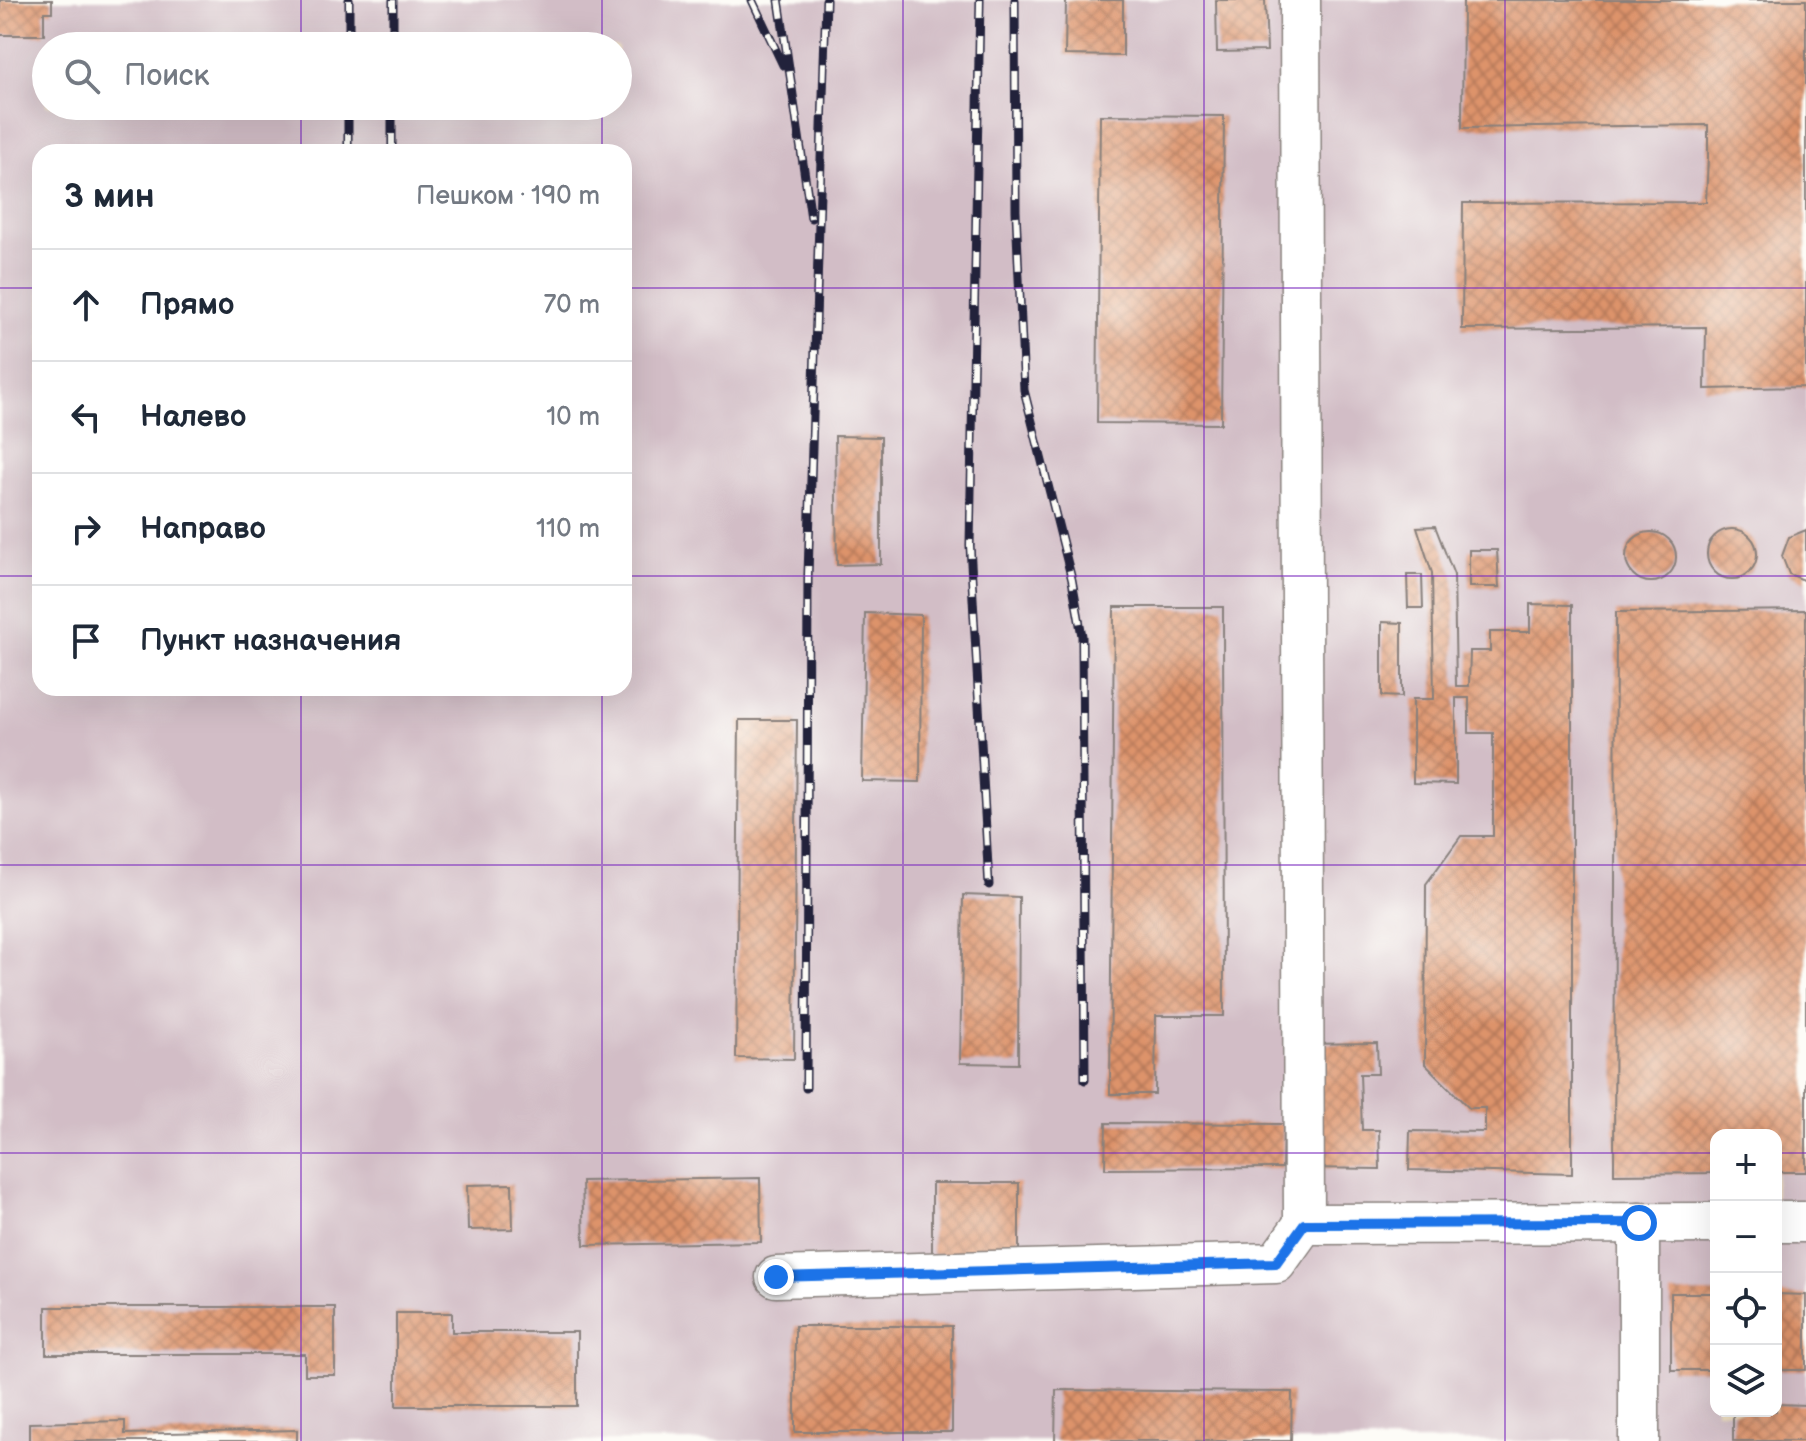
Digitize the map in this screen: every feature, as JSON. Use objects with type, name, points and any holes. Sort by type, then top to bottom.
[{"type":"lane","points":[[776,1277],[1276,1263],[1304,1224],[1300,0]]},
{"type":"lane","points":[[1782,1222],[1806,1222]]},
{"type":"lane","points":[[1639,1223],[1639,1441]]},
{"type":"lane","points":[[1304,1224],[1710,1223]]},
{"type":"shaded area","points":[[0,0],[1806,0],[1806,1441],[0,1441]]},
{"type":"building","points":[[0,0],[52,0],[52,12],[44,12],[44,32],[0,35]]},
{"type":"building","points":[[1066,0],[1123,0],[1123,56],[1065,55]]},
{"type":"building","points":[[1216,0],[1265,0],[1267,51],[1217,52]]},
{"type":"building","points":[[1463,0],[1806,0],[1806,387],[1705,389],[1706,327],[1462,329],[1463,203],[1706,202],[1708,157],[1708,125],[1462,128]]},
{"type":"building","points":[[1100,115],[1224,116],[1221,424],[1097,423]]},
{"type":"building","points":[[835,436],[881,437],[881,564],[837,565]]},
{"type":"building","points":[[1435,526],[1454,575],[1456,686],[1469,686],[1470,651],[1490,651],[1490,632],[1530,632],[1530,604],[1572,605],[1572,1174],[1409,1170],[1410,1131],[1485,1132],[1485,1108],[1469,1108],[1425,1064],[1426,884],[1461,836],[1493,836],[1493,733],[1469,733],[1469,698],[1456,698],[1456,784],[1413,783],[1413,699],[1434,699],[1432,573],[1417,527]]},
{"type":"building","points":[[1732,529],[1750,536],[1757,554],[1750,572],[1732,579],[1714,572],[1707,554],[1714,536]]},
{"type":"building","points":[[1806,530],[1806,581],[1789,574],[1782,556],[1789,537]]},
{"type":"building","points":[[1651,532],[1669,539],[1676,557],[1669,575],[1651,582],[1633,575],[1626,557],[1633,539]]},
{"type":"building","points":[[1469,550],[1497,550],[1499,587],[1469,587]]},
{"type":"building","points":[[1407,575],[1422,575],[1423,608],[1408,608]]},
{"type":"building","points":[[1114,607],[1223,607],[1224,1016],[1156,1016],[1155,1094],[1110,1094]]},
{"type":"building","points":[[1806,610],[1806,1172],[1782,1172],[1782,1129],[1710,1129],[1710,1173],[1614,1174],[1616,612]]},
{"type":"building","points":[[865,613],[921,615],[920,782],[862,781]]},
{"type":"building","points":[[1382,622],[1402,623],[1402,697],[1382,696]]},
{"type":"building","points":[[739,720],[797,720],[794,1059],[736,1058]]},
{"type":"building","points":[[963,895],[1019,897],[1018,1064],[960,1063]]},
{"type":"building","points":[[1377,1043],[1378,1074],[1360,1074],[1362,1130],[1379,1130],[1380,1169],[1307,1168],[1304,1044]]},
{"type":"building","points":[[1106,1123],[1283,1124],[1282,1168],[1105,1169]]},
{"type":"building","points":[[760,1178],[761,1242],[584,1245],[582,1181]]},
{"type":"building","points":[[932,1183],[1019,1183],[1019,1255],[932,1255]]},
{"type":"building","points":[[512,1184],[513,1229],[468,1230],[467,1185]]},
{"type":"building","points":[[1671,1293],[1710,1293],[1710,1370],[1671,1370]]},
{"type":"building","points":[[1782,1294],[1806,1295],[1806,1370],[1782,1370]]},
{"type":"building","points":[[46,1307],[335,1307],[335,1375],[305,1375],[305,1354],[46,1354]]},
{"type":"building","points":[[396,1313],[452,1313],[452,1332],[577,1332],[577,1406],[396,1406]]},
{"type":"building","points":[[795,1326],[952,1326],[952,1432],[795,1432]]},
{"type":"building","points":[[1056,1390],[1292,1392],[1291,1441],[1055,1441]]},
{"type":"building","points":[[1782,1404],[1806,1405],[1806,1441],[1733,1441],[1733,1417],[1782,1417]]},
{"type":"building","points":[[125,1421],[125,1434],[297,1430],[297,1441],[29,1441],[29,1423]]},
{"type":"railway","points":[[349,0],[349,32]]},
{"type":"railway","points":[[393,0],[393,32]]},
{"type":"railway","points":[[752,0],[783,65]]},
{"type":"railway","points":[[779,0],[811,218]]},
{"type":"railway","points":[[806,1088],[808,575],[826,0]]},
{"type":"railway","points":[[980,0],[970,545],[989,885]]},
{"type":"railway","points":[[1015,0],[1016,211],[1024,390],[1072,580],[1082,636],[1085,1080]]},
{"type":"railway","points":[[348,120],[348,144]]},
{"type":"railway","points":[[392,120],[392,144]]},
{"type":"route","points":[[776,1277],[1276,1263],[1304,1224],[1639,1223]]}]
